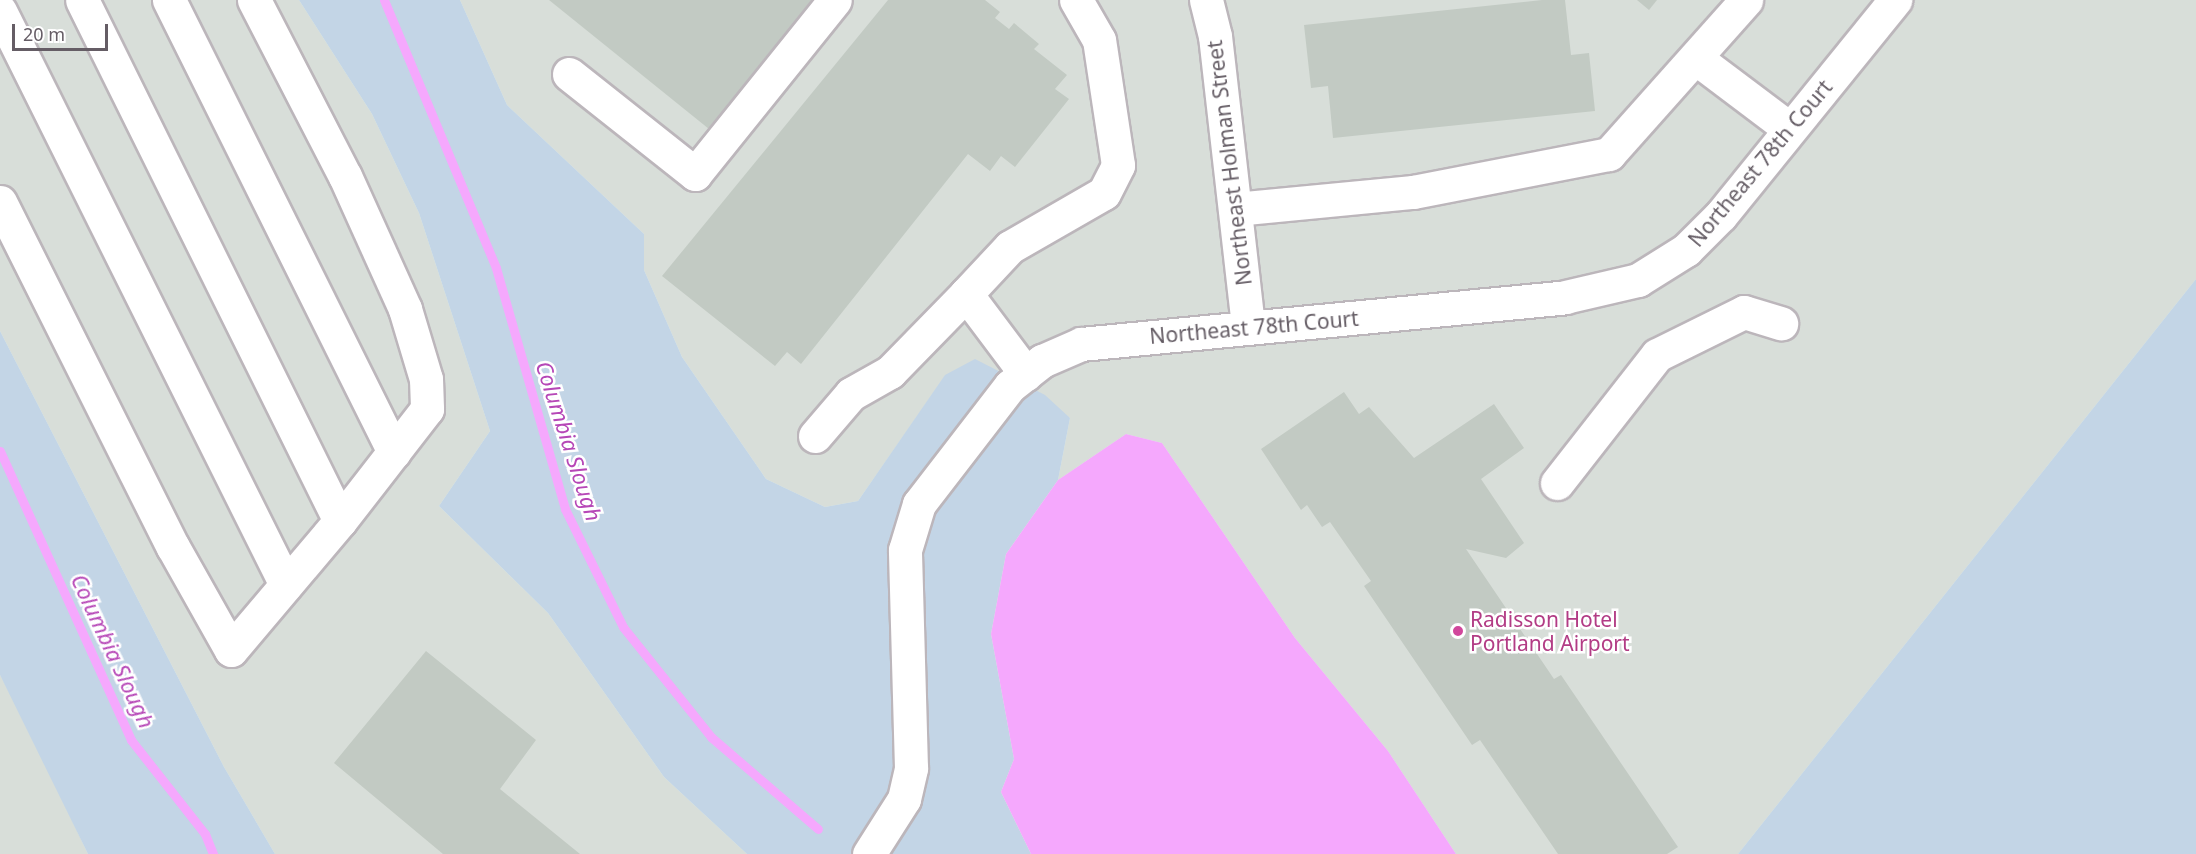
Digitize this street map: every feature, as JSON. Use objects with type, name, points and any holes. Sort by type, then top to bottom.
[{"type":"street","points":[[82,0],[340,521]]},
{"type":"street","points":[[169,0],[394,452]]},
{"type":"street","points":[[0,201],[173,547],[231,650],[340,521],[427,409],[426,379],[411,329],[345,176],[254,0]]},
{"type":"street","points":[[568,74],[695,174],[835,0]]},
{"type":"street","points":[[815,436],[851,394],[890,372],[1010,247],[1104,193],[1118,165],[1099,40],[1076,0]]},
{"type":"street","name":"Northeast Holman Street","points":[[1206,0],[1235,209],[1248,327]]},
{"type":"street","points":[[1235,209],[1413,192],[1609,154],[1697,59],[1746,0]]},
{"type":"street","name":"Northeast 78th Court","points":[[869,854],[904,799],[911,768],[905,550],[919,504],[944,466],[1026,374],[1080,344],[1565,297],[1638,280],[1686,250],[1790,129],[1895,0]]},
{"type":"street","points":[[0,11],[286,585]]},
{"type":"street","points":[[1697,59],[1790,129]]},
{"type":"street","points":[[966,294],[1026,374]]},
{"type":"street","points":[[1557,483],[1657,354],[1744,312],[1781,323]]},
{"type":"shaded area","points":[[0,0],[299,0],[372,114],[419,213],[490,431],[439,506],[548,613],[664,777],[747,854],[275,854],[224,767],[0,331]]},
{"type":"shaded area","points":[[299,0],[460,0],[507,105],[644,234],[644,270],[682,357],[766,479],[825,507],[858,501],[945,375],[975,359],[1045,395],[1070,418],[1058,480],[1006,554],[991,634],[1014,759],[1001,792],[1031,854],[747,854],[664,777],[548,613],[439,506],[490,431],[419,213],[372,114]]},
{"type":"shaded area","points":[[460,0],[2196,0],[2196,279],[1738,854],[1456,854],[1388,751],[1295,638],[1162,443],[1126,434],[1058,480],[1070,418],[945,376],[858,501],[825,507],[766,479],[682,357],[644,270],[644,234],[507,105]]},
{"type":"shaded area","points":[[2196,279],[2196,854],[1738,854]]},
{"type":"shaded area","points":[[0,331],[224,767],[275,854],[88,854],[0,675]]},
{"type":"shaded area","points":[[1126,434],[1162,443],[1295,638],[1388,751],[1456,854],[1031,854],[1001,792],[1014,759],[991,634],[1006,554],[1058,480]]},
{"type":"shaded area","points":[[0,675],[22,715],[88,854],[0,854]]},
{"type":"building","points":[[549,0],[813,0],[709,129]]},
{"type":"building","points":[[888,0],[985,0],[1000,12],[995,18],[1009,29],[1014,23],[1039,44],[1034,49],[1067,75],[1055,89],[1069,99],[1015,167],[1001,156],[990,171],[968,154],[801,364],[787,352],[775,366],[662,276]]},
{"type":"building","points":[[1542,0],[1565,0],[1571,55],[1589,53],[1595,111],[1333,138],[1328,86],[1311,88],[1304,25]]},
{"type":"building","points":[[1637,0],[1657,0],[1649,10]]},
{"type":"building","name":"Radisson Hotel Portland Airport","points":[[1344,392],[1359,414],[1369,407],[1414,458],[1494,404],[1524,448],[1481,479],[1524,543],[1506,558],[1466,549],[1554,679],[1561,675],[1678,847],[1667,854],[1558,854],[1480,740],[1472,745],[1364,586],[1371,581],[1330,522],[1322,527],[1307,505],[1301,510],[1261,449]]},
{"type":"building","points":[[426,651],[536,740],[500,789],[580,854],[443,854],[334,763]]},
{"type":"waterway","name":"Columbia Slough","points":[[384,0],[496,268],[565,509],[623,627],[711,737],[818,829]]},
{"type":"waterway","name":"Columbia Slough","points":[[0,451],[131,740],[205,834],[213,854]]},
{"type":"place","name":"Radisson Hotel Portland Airport","points":[[1458,631]]}]
